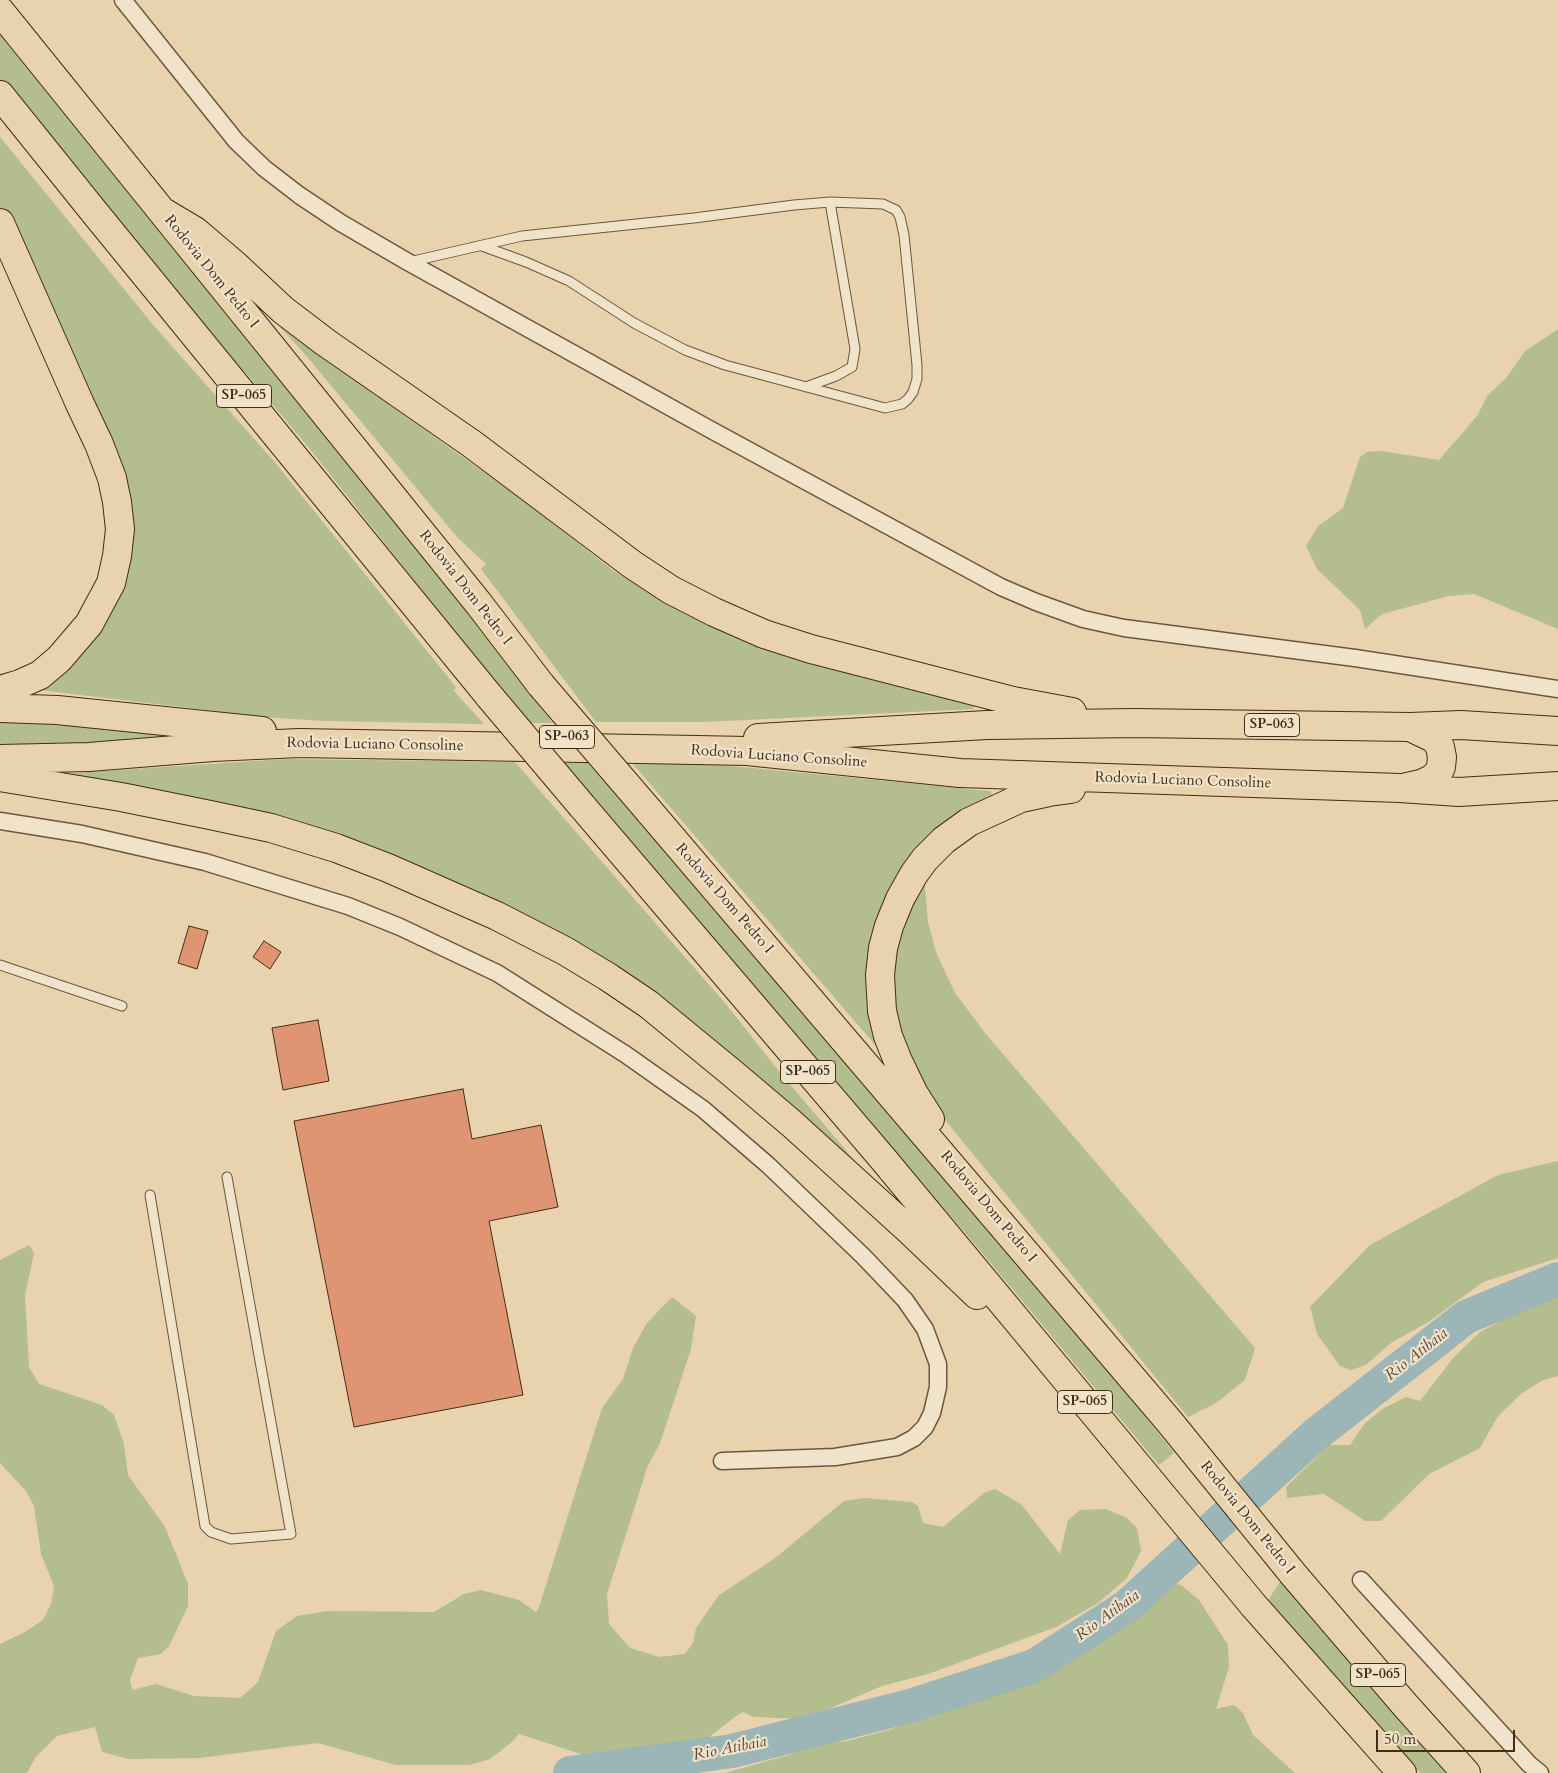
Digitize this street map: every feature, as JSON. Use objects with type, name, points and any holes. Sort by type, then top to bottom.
[{"type":"highway","name":"Rodovia Dom Pedro I","points":[[0,11],[473,597],[541,685],[1168,1420],[1293,1574],[1466,1773]]},
{"type":"highway","name":"SP-065","points":[[0,95],[490,697],[878,1153],[1254,1606],[1402,1773]]},
{"type":"highway","points":[[162,212],[195,232],[236,266],[283,310],[324,342],[472,444],[633,565],[688,599],[764,634],[811,649],[1014,701],[1074,712],[1111,716],[1135,723]]},
{"type":"highway","points":[[0,222],[99,444],[112,478],[120,529],[118,556],[111,583],[89,624],[59,659],[40,675],[0,690]]},
{"type":"highway","name":"Rodovia Luciano Consoline","points":[[0,708],[58,710],[279,732],[675,739],[756,739],[987,725],[1135,723],[1410,727],[1461,725],[1558,731]]},
{"type":"highway","points":[[1400,788],[1421,784],[1432,779],[1441,768],[1442,757],[1440,747],[1435,739],[1410,727]]},
{"type":"highway","name":"Rodovia Luciano Consoline","points":[[0,759],[89,757],[299,743],[746,751],[960,773],[1400,788],[1459,792],[1558,786]]},
{"type":"highway","points":[[0,777],[121,797],[271,828],[388,868],[497,916],[565,952],[608,977],[648,1004],[681,1030],[798,1130],[1001,1316],[1033,1339]]},
{"type":"highway","points":[[940,1151],[930,1118],[914,1094],[898,1061],[888,1036],[882,1011],[880,975],[883,948],[889,926],[900,899],[925,859],[944,840],[969,822],[1021,798],[1128,779]]},
{"type":"street","points":[[123,0],[236,140],[264,168],[299,195],[341,223],[408,262],[1001,587],[1083,619],[1124,628],[1355,658],[1558,689]]},
{"type":"street","points":[[0,821],[82,834],[205,862],[331,900],[400,927],[498,973],[625,1054],[703,1109],[768,1165],[863,1256],[905,1300],[925,1329],[938,1364],[938,1387],[932,1414],[925,1427],[914,1438],[898,1446],[835,1457],[722,1461]]},
{"type":"street","points":[[1361,1580],[1529,1764],[1540,1773]]},
{"type":"lane","points":[[408,262],[522,236],[684,220],[794,205],[830,202],[883,204],[893,207],[900,217],[904,235],[915,347],[916,379],[908,399],[902,404],[885,408],[724,365],[685,350],[634,322],[569,281],[526,262],[482,246]]},
{"type":"lane","points":[[806,387],[836,376],[852,366],[855,349],[830,202]]},
{"type":"lane","points":[[0,965],[122,1006]]},
{"type":"lane","points":[[150,1195],[205,1526],[211,1532],[231,1540],[291,1534],[227,1177]]},
{"type":"green space","points":[[0,33],[259,355],[347,457],[528,686],[527,691],[553,723],[528,723],[309,448],[246,373],[235,369],[0,79]]},
{"type":"green space","points":[[0,137],[154,326],[273,460],[456,687],[454,691],[484,724],[324,721],[264,717],[31,689],[99,621],[114,460],[0,208]]},
{"type":"green space","points":[[279,326],[520,498],[614,571],[687,615],[696,614],[973,701],[974,709],[705,722],[596,722],[481,569],[486,564],[457,537],[303,352]]},
{"type":"green space","points":[[1558,329],[1558,629],[1474,594],[1449,596],[1382,614],[1365,629],[1360,610],[1317,569],[1306,546],[1318,526],[1343,508],[1360,457],[1367,452],[1381,451],[1439,460],[1477,416],[1488,395],[1507,377],[1525,351]]},
{"type":"green space","points":[[0,715],[93,720],[205,741],[0,752]]},
{"type":"green space","points":[[286,759],[515,762],[725,1003],[782,1075],[861,1168],[857,1171],[494,904],[63,779],[73,773]]},
{"type":"green space","points":[[587,762],[687,872],[825,1040],[988,1228],[1128,1394],[1174,1453],[1159,1465],[973,1242],[811,1057],[667,884],[561,763]]},
{"type":"green space","points":[[632,763],[721,765],[990,791],[994,797],[906,873],[884,1055]]},
{"type":"green space","points":[[924,877],[928,922],[936,952],[955,993],[985,1033],[1255,1348],[1245,1380],[1216,1403],[1188,1417],[922,1090],[899,1034],[890,980],[899,927]]},
{"type":"green space","points":[[1558,1161],[1558,1258],[1483,1282],[1430,1321],[1391,1343],[1366,1365],[1351,1370],[1340,1366],[1317,1334],[1310,1307],[1370,1245],[1498,1175]]},
{"type":"green space","points":[[29,1245],[34,1253],[25,1295],[29,1367],[39,1384],[102,1405],[114,1415],[124,1444],[128,1475],[165,1527],[188,1584],[188,1606],[169,1646],[161,1654],[138,1658],[130,1680],[132,1690],[156,1684],[194,1696],[240,1698],[258,1682],[276,1631],[297,1616],[328,1611],[434,1612],[464,1594],[481,1590],[519,1600],[536,1612],[602,1408],[623,1379],[633,1348],[647,1323],[672,1297],[696,1316],[691,1349],[660,1443],[647,1468],[607,1594],[609,1624],[630,1648],[660,1657],[685,1654],[693,1643],[696,1628],[719,1595],[774,1559],[844,1501],[864,1498],[912,1502],[918,1506],[923,1523],[943,1527],[984,1493],[995,1489],[1021,1504],[1060,1554],[1068,1520],[1080,1510],[1106,1509],[1127,1518],[1137,1528],[1141,1551],[1127,1578],[1098,1603],[1056,1627],[928,1674],[882,1686],[805,1719],[753,1717],[743,1712],[699,1743],[698,1747],[696,1743],[642,1756],[605,1762],[519,1734],[490,1759],[470,1765],[396,1765],[318,1743],[199,1758],[129,1759],[102,1752],[95,1727],[57,1736],[35,1758],[27,1773],[0,1773],[0,1644],[25,1632],[43,1620],[51,1604],[54,1586],[41,1554],[34,1506],[26,1491],[0,1463],[0,1260]]},
{"type":"green space","points":[[1558,1292],[1558,1376],[1543,1380],[1521,1394],[1498,1416],[1480,1448],[1429,1474],[1381,1521],[1365,1521],[1324,1494],[1287,1498],[1286,1487],[1329,1445],[1350,1445],[1365,1423],[1384,1408],[1406,1397],[1420,1401],[1454,1357],[1480,1332],[1543,1298]]},
{"type":"green space","points":[[1282,1579],[1452,1773],[1420,1773],[1349,1695],[1268,1600]]},
{"type":"green space","points":[[1172,1583],[1181,1585],[1199,1600],[1228,1645],[1229,1667],[1216,1709],[1234,1705],[1243,1713],[1253,1735],[1295,1773],[725,1773],[792,1754],[796,1747],[847,1741],[892,1729],[940,1710],[996,1677],[1068,1657],[1133,1615]]},
{"type":"building","points":[[189,926],[208,931],[197,969],[178,963]]},
{"type":"building","points":[[264,941],[281,952],[270,969],[253,957]]},
{"type":"building","points":[[318,1020],[329,1081],[283,1090],[272,1028]]},
{"type":"building","points":[[463,1089],[472,1139],[541,1125],[558,1207],[489,1221],[523,1395],[354,1427],[294,1121]]},
{"type":"waterway","name":"Rio Atibaia","points":[[570,1773],[732,1751],[910,1706],[1034,1666],[1126,1607],[1315,1435],[1466,1317],[1558,1279]]}]
